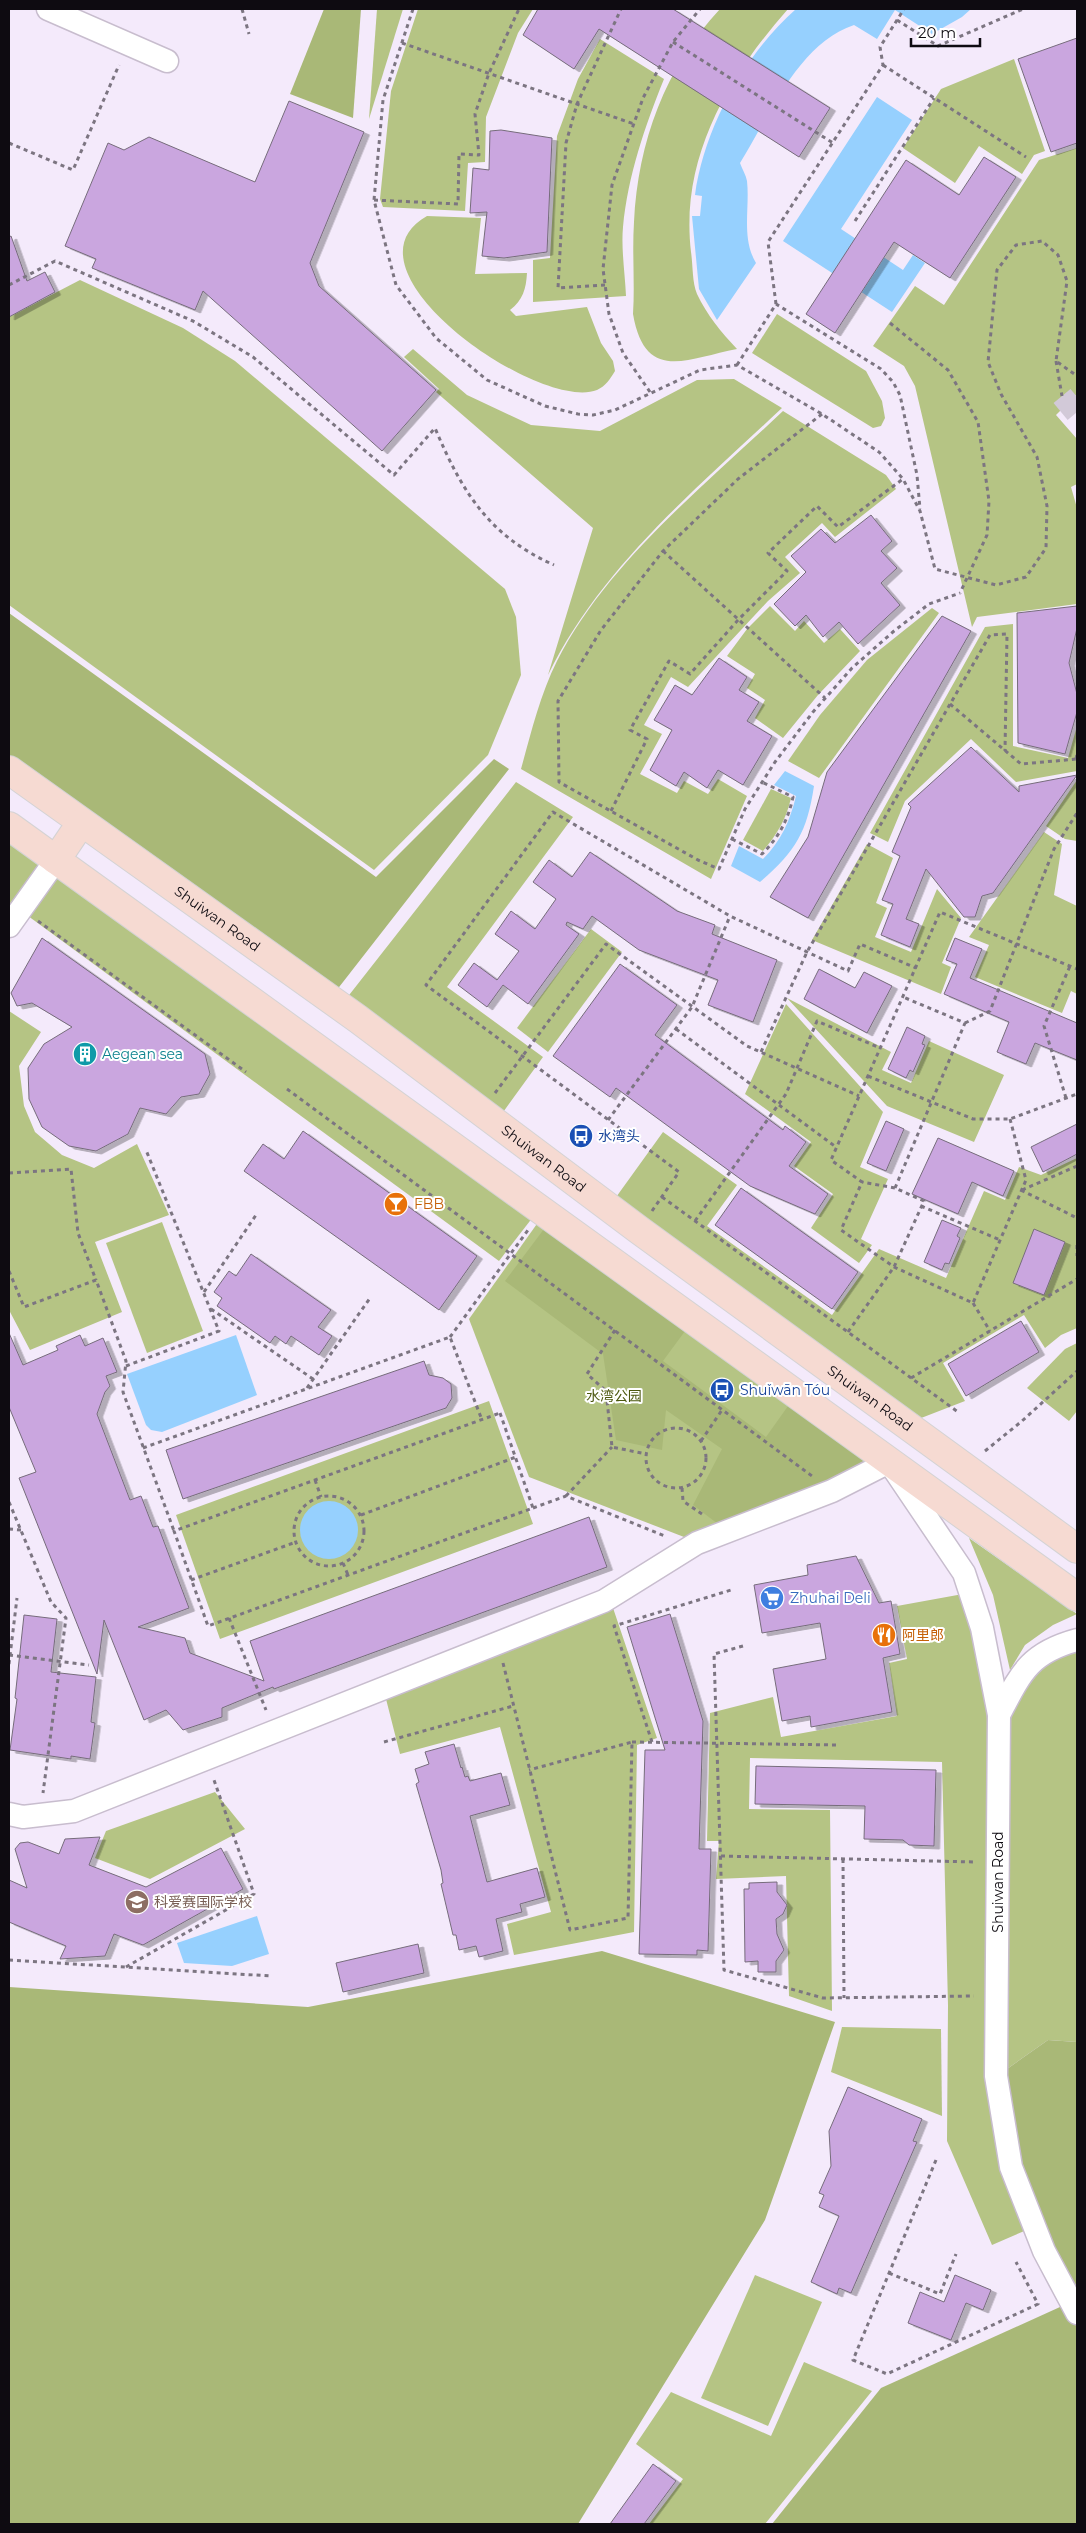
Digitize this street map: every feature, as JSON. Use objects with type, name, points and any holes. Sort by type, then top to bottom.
[{"type":"main road","name":"Shuiwan Road","points":[[9,770],[358,1019],[639,1230],[1077,1549]]},
{"type":"main road","points":[[56,860],[81,822]]},
{"type":"main road","name":"Shuiwan Road","points":[[9,826],[541,1212],[1077,1597]]},
{"type":"street","points":[[48,9],[168,61]]},
{"type":"street","points":[[15,918],[56,860]]},
{"type":"street","points":[[9,1814],[23,1817],[74,1810],[498,1644],[604,1601],[691,1546],[832,1491],[889,1462]]},
{"type":"street","name":"Shuiwan Road","points":[[889,1462],[964,1573],[982,1628],[999,1715],[996,2076],[1011,2166],[1044,2251],[1077,2313]]},
{"type":"street","points":[[999,1715],[1017,1681],[1034,1658],[1054,1646],[1077,1640]]},
{"type":"path","points":[[242,9],[249,34]]},
{"type":"path","points":[[413,9],[383,100],[374,200],[396,285],[436,338],[487,380],[545,406],[578,414],[593,415],[615,410],[700,370],[737,365],[822,414],[879,452],[903,479],[920,511]]},
{"type":"path","points":[[374,200],[458,204],[459,154],[479,155],[475,114],[489,73],[520,9]]},
{"type":"path","points":[[605,285],[558,288],[566,143],[577,104],[621,9]]},
{"type":"path","points":[[650,392],[623,353],[609,314],[603,269],[612,185],[643,98],[673,42],[700,9]]},
{"type":"path","points":[[737,365],[776,304],[768,242],[883,65],[880,47],[904,9]]},
{"type":"path","points":[[897,20],[938,46],[1023,9]]},
{"type":"path","points":[[402,42],[634,124]]},
{"type":"path","points":[[673,42],[832,143]]},
{"type":"path","points":[[9,143],[73,170],[128,44]]},
{"type":"path","points":[[883,65],[1026,156]]},
{"type":"path","points":[[855,221],[934,98]]},
{"type":"path","points":[[776,304],[881,369],[893,382],[900,395],[917,475],[920,511],[935,569],[996,586],[1026,577],[1046,548],[1047,506],[1037,458],[1001,394],[988,362],[998,270],[1016,245],[1042,241],[1058,255],[1066,281],[1056,361],[1062,396]]},
{"type":"path","points":[[9,285],[55,261],[193,321],[253,357],[394,476],[435,428],[448,460],[468,495],[498,531],[528,553],[554,565]]},
{"type":"path","points":[[822,414],[738,479],[663,551],[601,630],[558,701],[559,782],[698,860],[719,869],[745,809],[780,755],[825,698],[852,668],[929,604],[960,593],[987,536],[990,502],[978,422],[948,370],[890,323]]},
{"type":"path","points":[[1056,361],[1077,376]]},
{"type":"path","points":[[610,811],[647,739],[630,730],[669,661],[690,674],[738,620],[787,571],[768,553],[817,506],[838,528],[903,479]]},
{"type":"path","points":[[663,551],[825,698]]},
{"type":"path","points":[[761,1052],[807,952],[990,635],[1008,634],[1005,751]]},
{"type":"path","points":[[950,704],[1021,764],[1076,759],[1077,754]]},
{"type":"path","points":[[732,839],[762,854],[771,846],[788,820],[794,797],[762,782]]},
{"type":"path","points":[[639,1230],[680,1172],[426,985],[553,812],[730,916],[848,971],[860,944],[916,968]]},
{"type":"path","points":[[895,1188],[965,1024],[990,1011],[1054,849],[1077,814]]},
{"type":"path","points":[[848,1332],[894,1267],[924,1201],[895,1188],[862,1182],[831,1160],[940,912],[1077,969]]},
{"type":"path","points":[[608,1120],[692,1007],[730,916]]},
{"type":"path","points":[[15,918],[246,1072]]},
{"type":"path","points":[[482,1112],[606,944],[746,1046],[859,1096]]},
{"type":"path","points":[[1066,1098],[1044,1026],[1070,966]]},
{"type":"path","points":[[903,997],[965,1024]]},
{"type":"path","points":[[695,1221],[786,1094],[817,1021],[880,1048]]},
{"type":"path","points":[[676,1029],[836,1147]]},
{"type":"path","points":[[868,1076],[973,1119],[1010,1119],[1077,1094]]},
{"type":"path","points":[[287,1089],[832,1491]]},
{"type":"path","points":[[973,1303],[1026,1180],[1010,1119]]},
{"type":"path","points":[[126,1366],[219,1331],[146,1150]]},
{"type":"path","points":[[1022,1190],[1077,1166]]},
{"type":"path","points":[[9,1173],[71,1168],[78,1233],[126,1361],[122,1392],[208,1626],[566,1496],[612,1446],[606,1391],[587,1374],[615,1330]]},
{"type":"path","points":[[862,1182],[840,1230],[894,1267],[973,1303],[990,1331]]},
{"type":"path","points":[[1022,1190],[1077,1218]]},
{"type":"path","points":[[662,1197],[958,1412]]},
{"type":"path","points":[[921,1206],[1000,1240]]},
{"type":"path","points":[[144,1448],[450,1336],[541,1212]]},
{"type":"path","points":[[203,1292],[256,1215]]},
{"type":"path","points":[[1077,1244],[1077,1256]]},
{"type":"path","points":[[9,1271],[24,1307],[96,1280]]},
{"type":"path","points":[[911,1378],[1077,1279]]},
{"type":"path","points":[[307,1389],[370,1298]]},
{"type":"path","points":[[210,1308],[313,1380]]},
{"type":"path","points":[[450,1336],[482,1420]]},
{"type":"path","points":[[965,1467],[1022,1421],[1077,1372]]},
{"type":"path","points":[[701,1441],[722,1410]]},
{"type":"path","points":[[174,1531],[500,1413],[533,1508]]},
{"type":"path","points":[[684,1429],[701,1441],[706,1460],[699,1478],[682,1488],[673,1488],[655,1480],[648,1468],[646,1454],[649,1444],[664,1430],[684,1429]]},
{"type":"path","points":[[612,1446],[646,1454]]},
{"type":"path","points":[[361,1515],[516,1457]]},
{"type":"path","points":[[315,1480],[321,1497]]},
{"type":"path","points":[[682,1488],[684,1501],[725,1532]]},
{"type":"path","points":[[333,1496],[344,1499],[361,1515],[364,1525],[360,1548],[353,1557],[343,1563],[332,1566],[321,1565],[310,1560],[296,1542],[294,1531],[296,1519],[302,1509],[321,1497],[333,1496]]},
{"type":"path","points":[[566,1496],[691,1546]]},
{"type":"path","points":[[9,1502],[51,1602],[66,1618],[40,1815]]},
{"type":"path","points":[[9,1529],[20,1530]]},
{"type":"path","points":[[191,1580],[296,1542]]},
{"type":"path","points":[[343,1563],[348,1575]]},
{"type":"path","points":[[652,1742],[614,1626],[731,1590]]},
{"type":"path","points":[[9,1664],[17,1598]]},
{"type":"path","points":[[229,1618],[275,1732]]},
{"type":"path","points":[[498,1644],[570,1930],[628,1918],[632,1742]]},
{"type":"path","points":[[743,1646],[714,1654],[724,1970],[823,1998],[997,1996]]},
{"type":"path","points":[[9,1655],[88,1665]]},
{"type":"path","points":[[384,1742],[514,1706]]},
{"type":"path","points":[[529,1770],[632,1742],[839,1745]]},
{"type":"path","points":[[126,1967],[254,1894],[206,1758]]},
{"type":"path","points":[[721,1856],[998,1863]]},
{"type":"path","points":[[843,1859],[844,1998]]},
{"type":"path","points":[[9,1960],[271,1976]]},
{"type":"path","points":[[936,2160],[853,2360],[887,2374],[1038,2304],[1016,2262]]},
{"type":"path","points":[[889,2273],[940,2294],[956,2254]]},
{"type":"green space","points":[[324,9],[361,9],[353,118],[290,94]]},
{"type":"green space","points":[[377,9],[403,9],[369,119]]},
{"type":"green space","points":[[418,9],[533,9],[518,33],[486,117],[485,162],[468,163],[465,211],[383,207],[380,199],[391,91]]},
{"type":"green space","points":[[720,9],[788,9],[746,62],[728,91],[713,121],[701,152],[693,184],[690,217],[695,289],[710,316],[737,349],[685,361],[670,361],[658,358],[647,350],[639,336],[633,314],[633,234],[641,163],[648,135],[670,81],[684,56]]},
{"type":"green space","points":[[600,39],[664,79],[638,151],[625,208],[622,244],[626,296],[533,302],[533,260],[550,258],[557,136],[578,79]]},
{"type":"green space","points":[[1014,59],[1045,151],[1034,155],[1022,174],[979,146],[955,183],[903,148],[941,89]]},
{"type":"green space","points":[[1077,148],[1077,394],[1056,415],[1077,439],[1077,484],[1071,487],[1077,508],[1077,604],[977,617],[972,627],[915,386],[904,366],[873,346],[915,286],[944,305],[1039,160]]},
{"type":"green space","points":[[427,216],[481,218],[475,274],[527,273],[523,294],[510,310],[516,316],[587,307],[601,343],[613,361],[615,371],[605,384],[597,390],[569,391],[533,380],[493,359],[455,332],[424,300],[406,269],[405,240]]},
{"type":"green space","points":[[80,280],[183,328],[235,361],[505,589],[516,617],[521,675],[488,755],[374,870],[9,605],[9,317]]},
{"type":"green space","points":[[777,314],[866,371],[882,401],[885,418],[881,426],[873,428],[752,353]]},
{"type":"green space","points":[[413,349],[467,395],[531,425],[600,431],[697,380],[734,379],[782,408],[684,500],[623,564],[595,599],[570,636],[548,675],[593,528],[436,392],[439,389],[404,357]]},
{"type":"green space","points":[[783,411],[886,475],[896,489],[835,537],[822,523],[785,557],[800,573],[768,601],[688,687],[671,677],[644,725],[662,734],[640,774],[677,793],[684,781],[708,794],[718,779],[747,796],[711,879],[521,769],[536,714],[551,674],[578,625],[602,591],[659,527]]},
{"type":"green space","points":[[770,606],[795,631],[804,621],[824,643],[840,629],[860,651],[818,695],[783,738],[755,718],[765,700],[747,688],[755,674],[727,656],[747,629]]},
{"type":"green space","points":[[932,608],[939,613],[819,778],[788,761],[820,715],[867,660]]},
{"type":"green space","points":[[9,613],[376,877],[494,759],[509,769],[336,991],[9,759]]},
{"type":"green space","points":[[1013,624],[1013,746],[1068,758],[1077,726],[1077,771],[1016,782],[971,739],[905,801],[888,842],[870,833],[985,627]]},
{"type":"green space","points":[[1077,780],[1077,841],[1065,839],[1046,826]]},
{"type":"green space","points":[[516,782],[573,817],[447,987],[543,1057],[501,1115],[346,999]]},
{"type":"green space","points":[[771,789],[791,798],[780,826],[773,839],[763,851],[743,840]]},
{"type":"green space","points":[[1044,832],[1062,844],[1054,895],[1077,906],[1077,994],[1071,991],[1062,1013],[975,977],[989,945],[969,937]]},
{"type":"green space","points":[[9,834],[533,1217],[499,1261],[9,902]]},
{"type":"green space","points":[[867,844],[893,858],[876,903],[887,908],[875,937],[911,952],[937,889],[961,918],[942,963],[951,967],[941,994],[812,940]]},
{"type":"green space","points":[[591,929],[622,952],[548,1052],[517,1028]]},
{"type":"green space","points":[[787,998],[891,1052],[882,1070],[911,1083],[929,1041],[1004,1075],[974,1142],[887,1106]]},
{"type":"green space","points":[[786,1004],[883,1112],[860,1167],[888,1179],[861,1239],[872,1245],[859,1263],[811,1228],[833,1194],[794,1166],[811,1142],[745,1094]]},
{"type":"green space","points":[[9,1011],[41,1032],[19,1066],[24,1106],[35,1132],[62,1155],[94,1168],[137,1144],[169,1215],[95,1242],[122,1312],[30,1350],[9,1310]]},
{"type":"green space","points":[[663,1132],[737,1185],[707,1226],[832,1315],[879,1249],[946,1278],[984,1191],[1005,1200],[1019,1167],[1041,1175],[1077,1158],[1077,1328],[1061,1335],[1045,1348],[1024,1315],[943,1363],[965,1401],[916,1420],[614,1200]]},
{"type":"green space","name":"水湾公园","points":[[544,1214],[889,1462],[697,1542],[529,1477],[469,1319]]},
{"type":"green space","points":[[162,1222],[203,1331],[147,1353],[106,1243]]},
{"type":"green space","points":[[547,1225],[688,1327],[663,1361],[766,1437],[793,1399],[880,1461],[718,1524],[693,1505],[722,1449],[666,1410],[662,1450],[616,1440],[603,1354],[505,1281]]},
{"type":"green space","points":[[1077,1343],[1077,1411],[1069,1421],[1027,1388],[1065,1349]]},
{"type":"green space","points":[[489,1401],[533,1524],[220,1639],[176,1515]]},
{"type":"green space","points":[[969,1538],[1077,1614],[1053,1625],[1025,1645],[1010,1670],[993,1595]]},
{"type":"green space","points":[[963,1594],[993,1716],[991,2075],[1029,2229],[992,2245],[947,2141],[948,2005],[942,1762],[750,1758],[749,1809],[830,1810],[832,2011],[789,1996],[786,1876],[716,1879],[719,1841],[707,1841],[710,1713],[773,1697],[781,1737],[897,1716],[889,1663],[907,1659],[897,1606]]},
{"type":"green space","points":[[612,1605],[657,1738],[637,1745],[634,1932],[514,1955],[507,1924],[551,1912],[500,1727],[400,1754],[386,1699]]},
{"type":"green space","points":[[1077,1640],[1077,2042],[1048,2040],[997,2076],[999,1715],[1017,1681]]},
{"type":"green space","points":[[215,1792],[245,1829],[150,1879],[95,1858],[106,1831]]},
{"type":"green space","points":[[602,1951],[835,2022],[765,2220],[578,2524],[9,2524],[9,1987],[308,2007]]},
{"type":"green space","points":[[842,2027],[941,2029],[942,2116],[831,2072]]},
{"type":"green space","points":[[1048,2040],[1077,2042],[1077,2311],[1044,2251],[997,2076]]},
{"type":"green space","points":[[755,2275],[822,2302],[768,2426],[701,2398]]},
{"type":"green space","points":[[1071,2302],[1077,2314],[1077,2524],[772,2524],[881,2388]]},
{"type":"green space","points":[[804,2362],[872,2391],[765,2524],[649,2524],[683,2479],[636,2444],[671,2392],[771,2436]]},
{"type":"water","points":[[796,9],[971,9],[962,17],[932,34],[895,10],[877,39],[854,25],[834,34],[801,64],[774,103],[740,163],[746,176],[748,191],[747,233],[751,253],[756,263],[717,320],[699,289],[692,216],[700,216],[702,196],[695,195],[700,170],[707,144],[717,119],[744,70],[777,27]]},
{"type":"water","points":[[877,97],[912,120],[841,229],[903,270],[913,255],[925,263],[892,312],[783,241]]},
{"type":"water","points":[[785,771],[814,786],[808,817],[791,851],[760,882],[731,866],[739,846],[763,859],[780,838],[788,822],[796,796],[774,785]]},
{"type":"water","points":[[236,1335],[257,1395],[162,1432],[151,1430],[146,1425],[127,1374]]},
{"type":"water","points":[[329,1501],[340,1503],[350,1509],[356,1519],[358,1530],[356,1541],[350,1551],[340,1557],[329,1559],[318,1557],[308,1551],[302,1541],[300,1530],[302,1519],[308,1509],[318,1503]]},
{"type":"water","points":[[257,1916],[269,1954],[232,1966],[184,1963],[177,1943]]},
{"type":"building","points":[[538,9],[673,9],[830,108],[799,157],[599,29],[574,69],[523,35]]},
{"type":"building","points":[[1077,38],[1077,143],[1051,152],[1018,59]]},
{"type":"building","points":[[289,101],[364,132],[310,263],[319,286],[436,390],[382,451],[203,291],[195,310],[92,268],[96,259],[65,246],[108,143],[124,150],[149,137],[255,182]]},
{"type":"building","points":[[501,130],[552,138],[547,252],[504,258],[482,256],[487,212],[470,213],[473,168],[489,170],[490,131]]},
{"type":"building","points":[[984,157],[1016,177],[950,278],[894,242],[835,333],[806,314],[906,160],[959,195]]},
{"type":"building","points":[[11,236],[27,281],[45,272],[55,292],[9,317],[9,237]]},
{"type":"building","points":[[871,515],[892,541],[881,551],[897,568],[881,583],[900,605],[858,644],[839,622],[823,637],[806,615],[795,626],[774,604],[806,572],[791,556],[821,529],[835,543]]},
{"type":"building","points":[[1077,606],[1077,628],[1069,663],[1077,694],[1077,712],[1065,754],[1018,743],[1017,613]]},
{"type":"building","points":[[942,616],[971,631],[808,918],[770,897],[808,837],[827,772]]},
{"type":"building","points":[[719,658],[747,677],[739,690],[759,702],[747,721],[772,736],[743,785],[718,770],[707,788],[684,772],[676,786],[650,770],[672,730],[654,720],[675,685],[692,695]]},
{"type":"building","points":[[971,747],[1019,792],[1019,786],[1077,775],[993,893],[982,896],[975,917],[964,917],[926,869],[906,919],[919,924],[910,947],[881,935],[893,904],[882,900],[900,856],[892,852],[911,807],[908,804]]},
{"type":"building","points":[[590,852],[677,911],[715,925],[712,934],[777,960],[753,1022],[708,1005],[718,980],[639,950],[592,916],[583,929],[567,922],[566,925],[579,934],[528,1004],[503,985],[487,1007],[458,985],[474,963],[497,980],[519,951],[495,934],[511,911],[535,929],[556,899],[533,882],[549,860],[572,877]]},
{"type":"building","name":"Aegean sea","points":[[42,938],[205,1054],[210,1074],[199,1094],[181,1097],[166,1114],[140,1108],[128,1134],[96,1151],[69,1146],[42,1127],[29,1099],[28,1068],[44,1044],[72,1027],[32,1003],[17,1006],[11,993]]},
{"type":"building","points":[[955,938],[982,949],[970,978],[1077,1023],[1077,1060],[1035,1043],[1026,1064],[997,1052],[1009,1022],[944,994],[957,964],[946,960]]},
{"type":"building","points":[[620,964],[677,1005],[655,1035],[783,1130],[785,1126],[806,1142],[789,1166],[828,1194],[815,1214],[750,1186],[616,1088],[610,1097],[553,1056]]},
{"type":"building","points":[[819,969],[855,988],[864,972],[892,986],[867,1033],[804,999]]},
{"type":"building","points":[[907,1027],[925,1036],[922,1044],[925,1045],[913,1072],[910,1070],[906,1078],[888,1069]]},
{"type":"building","points":[[886,1121],[904,1129],[886,1171],[867,1163]]},
{"type":"building","points":[[1077,1124],[1077,1154],[1043,1172],[1031,1147]]},
{"type":"building","points":[[303,1131],[477,1256],[439,1310],[244,1171],[263,1144],[284,1159]]},
{"type":"building","points":[[938,1138],[1014,1171],[1003,1196],[972,1182],[958,1214],[912,1194]]},
{"type":"building","points":[[741,1188],[858,1272],[832,1309],[715,1225]]},
{"type":"building","points":[[942,1220],[961,1228],[957,1236],[960,1238],[949,1264],[945,1263],[942,1270],[924,1262]]},
{"type":"building","points":[[1034,1229],[1065,1242],[1044,1295],[1013,1283]]},
{"type":"building","points":[[251,1254],[331,1310],[318,1327],[332,1336],[319,1355],[291,1336],[286,1344],[275,1336],[270,1343],[217,1306],[222,1298],[214,1292],[229,1271],[236,1276]]},
{"type":"building","points":[[1021,1321],[1039,1352],[966,1396],[948,1364]]},
{"type":"building","points":[[9,1333],[23,1365],[58,1350],[56,1346],[80,1335],[85,1346],[103,1338],[117,1372],[106,1376],[110,1386],[105,1392],[97,1414],[130,1500],[141,1496],[153,1527],[158,1526],[189,1608],[138,1627],[185,1638],[190,1653],[264,1681],[250,1641],[589,1517],[607,1567],[274,1689],[273,1687],[222,1708],[222,1717],[183,1730],[166,1710],[144,1720],[104,1620],[97,1674],[19,1478],[36,1472],[9,1407]]},
{"type":"building","points":[[424,1361],[429,1375],[443,1378],[451,1384],[452,1398],[446,1408],[183,1499],[166,1450]]},
{"type":"building","points":[[856,1556],[879,1603],[891,1601],[900,1654],[883,1658],[892,1712],[811,1727],[810,1716],[782,1721],[773,1669],[826,1659],[820,1623],[762,1633],[754,1585],[808,1575],[807,1565]]},
{"type":"building","points":[[670,1614],[703,1721],[699,1849],[711,1849],[708,1951],[697,1950],[697,1955],[639,1954],[645,1750],[665,1750],[627,1627]]},
{"type":"building","points":[[24,1615],[57,1619],[51,1672],[96,1677],[91,1722],[95,1723],[90,1759],[71,1756],[71,1759],[10,1750],[17,1699],[15,1698]]},
{"type":"building","points":[[454,1744],[461,1768],[465,1777],[468,1776],[470,1781],[501,1773],[510,1805],[470,1816],[487,1882],[537,1868],[545,1897],[520,1904],[522,1912],[496,1919],[503,1951],[479,1957],[476,1946],[459,1950],[456,1935],[453,1935],[441,1884],[443,1883],[441,1870],[416,1784],[419,1782],[415,1769],[429,1764],[425,1752]]},
{"type":"building","points":[[756,1766],[936,1770],[934,1846],[909,1845],[903,1840],[864,1839],[865,1806],[755,1804]]},
{"type":"building","points":[[100,1837],[89,1865],[146,1887],[221,1848],[243,1889],[143,1945],[114,1934],[105,1956],[60,1959],[66,1946],[9,1922],[9,1880],[27,1888],[15,1849],[20,1843],[28,1842],[59,1854],[65,1839]]},
{"type":"building","points":[[777,1882],[777,1892],[787,1905],[783,1914],[776,1919],[777,1934],[784,1950],[776,1961],[776,1972],[758,1972],[758,1961],[745,1962],[744,1889],[749,1889],[749,1883]]},
{"type":"building","points":[[418,1944],[424,1973],[343,1992],[336,1963]]},
{"type":"building","points":[[848,2087],[922,2119],[913,2141],[917,2142],[851,2293],[839,2288],[837,2294],[811,2282],[839,2216],[819,2207],[824,2195],[819,2193],[831,2166],[829,2131]]},
{"type":"building","points":[[955,2275],[991,2290],[983,2310],[966,2303],[951,2340],[908,2323],[920,2292],[944,2302]]},
{"type":"building","points":[[653,2464],[676,2481],[644,2524],[610,2524]]},
{"type":"tunnel","points":[[1062,396],[1077,414]]},
{"type":"place","name":"Aegean sea","points":[[85,1054]]},
{"type":"place","name":"水湾头","points":[[581,1136]]},
{"type":"place","name":"FBB","points":[[396,1204]]},
{"type":"place","name":"Shuǐwān Tóu","points":[[722,1390]]},
{"type":"place","name":"Zhuhai Deli","points":[[772,1598]]},
{"type":"place","name":"阿里郎","points":[[884,1635]]},
{"type":"place","name":"科爱赛国际学校","points":[[137,1902]]}]
